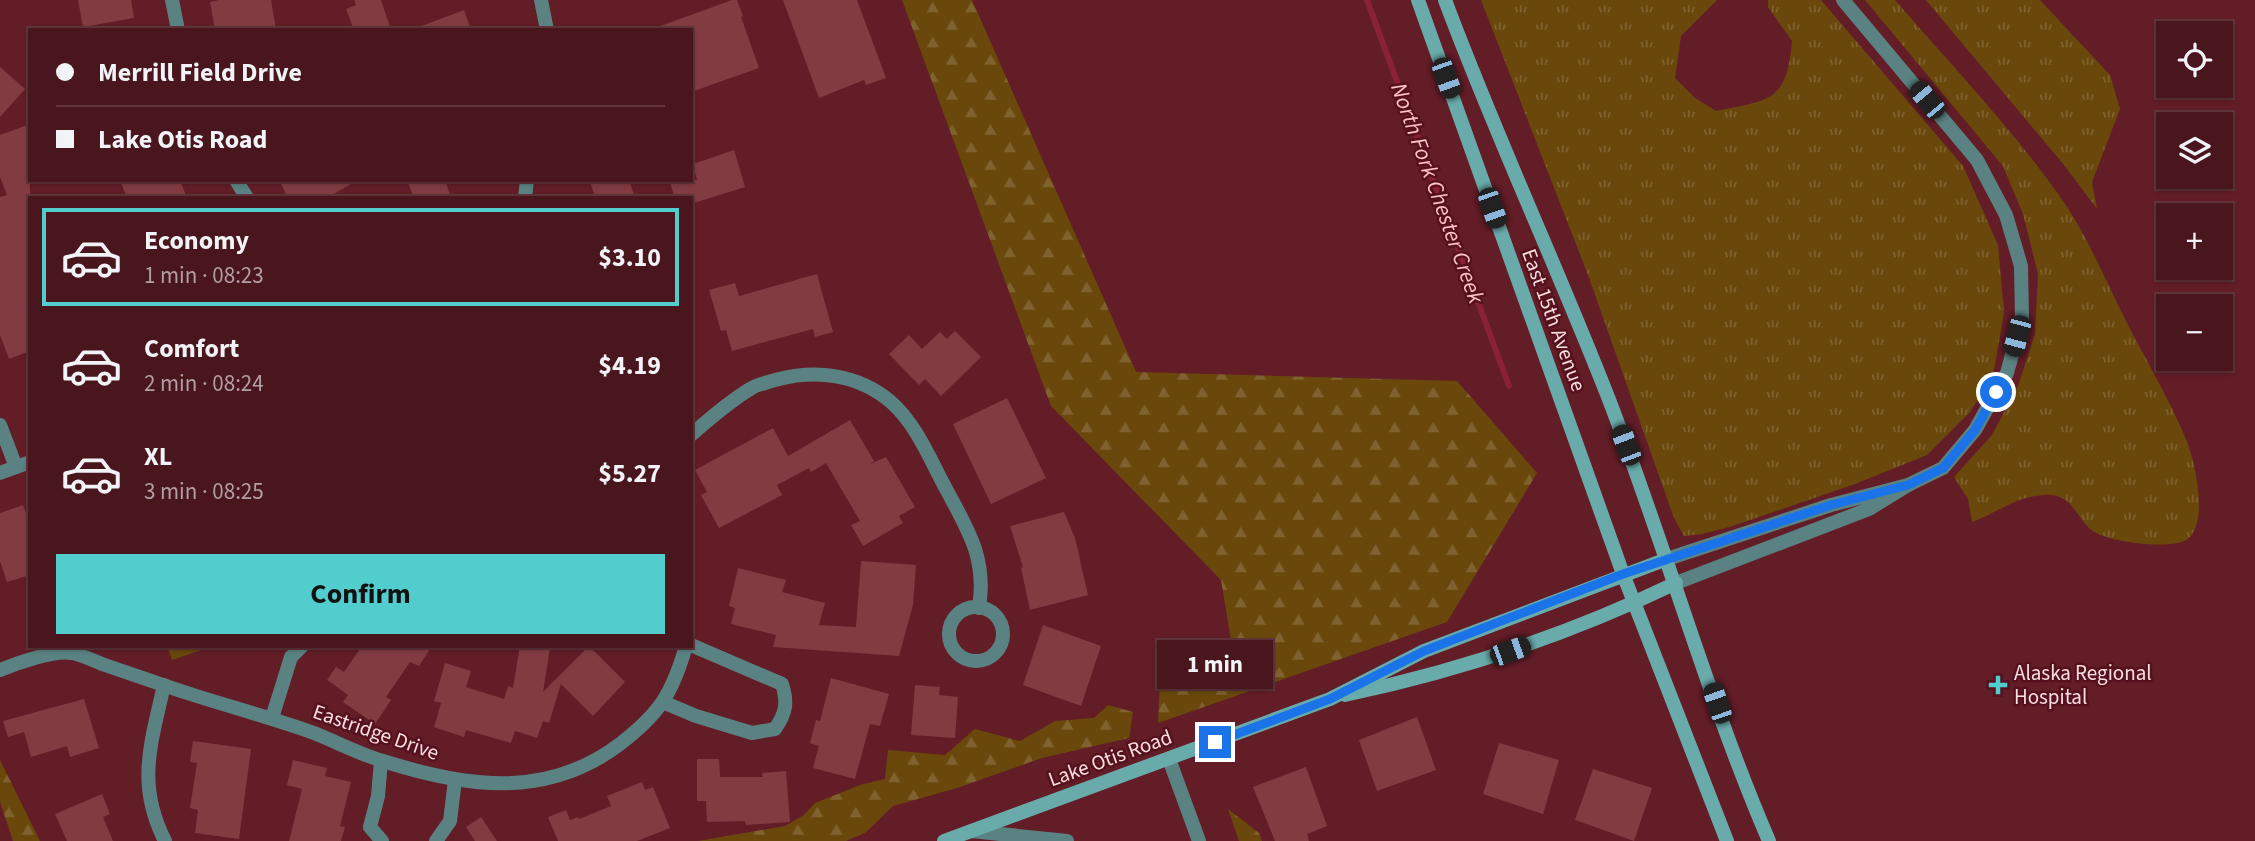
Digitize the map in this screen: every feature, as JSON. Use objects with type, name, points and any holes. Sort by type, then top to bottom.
[{"type":"main road","name":"East 15th Avenue","points":[[1418,0],[1634,604],[1727,841]]},
{"type":"main road","name":"East 15th Avenue","points":[[1445,0],[1608,398],[1769,841]]},
{"type":"main road","name":"Lake Otis Road","points":[[944,841],[1330,699],[1424,651],[1667,559]]},
{"type":"main road","name":"Lake Otis Road","points":[[1330,699],[1432,676],[1488,659],[1634,604],[1676,583]]},
{"type":"street","points":[[172,0],[178,28]]},
{"type":"street","points":[[541,0],[547,28]]},
{"type":"street","points":[[1676,583],[1869,509],[1943,468],[1975,430],[2007,373],[2022,318],[2021,266],[2006,215],[1977,160],[1843,0]]},
{"type":"street","points":[[693,433],[752,387],[794,375],[830,374],[866,384],[892,403],[916,434],[965,524],[981,565],[983,584],[979,608]]},
{"type":"street","points":[[0,425],[23,465],[0,473]]},
{"type":"street","points":[[1667,559],[1831,505],[1908,485]]},
{"type":"street","points":[[665,703],[696,716],[752,733],[775,729],[784,716],[787,700],[782,684],[693,647]]},
{"type":"street","points":[[272,718],[291,657],[300,648]]},
{"type":"street","name":"Eastridge Drive","points":[[0,670],[26,660],[70,653],[220,705],[272,718],[381,761],[455,780],[509,785],[568,774],[604,757],[640,729],[665,703],[688,648]]},
{"type":"street","points":[[164,685],[148,772],[150,802],[155,822],[165,841]]},
{"type":"street","points":[[1169,759],[1199,841]]},
{"type":"street","points":[[381,761],[378,796],[370,827],[382,841]]},
{"type":"street","points":[[436,841],[450,821],[455,780]]},
{"type":"street","points":[[971,831],[1067,841]]},
{"type":"green space","points":[[902,0],[972,0],[1136,372],[1457,381],[1537,473],[1447,622],[1158,723],[1162,644],[1232,646],[1221,580],[1051,406]]},
{"type":"green space","points":[[1481,0],[1717,0],[1681,36],[1675,78],[1695,98],[1716,111],[1762,100],[1780,87],[1785,77],[1792,41],[1768,7],[1768,0],[1821,0],[1963,166],[1998,245],[2004,313],[1993,376],[1970,412],[1927,455],[1855,484],[1733,526],[1684,536],[1674,518],[1588,275]]},
{"type":"green space","points":[[1865,0],[1895,0],[2020,144],[2078,225],[2190,449],[2199,507],[2193,532],[2186,540],[2151,544],[2107,537],[2089,528],[2064,499],[2051,495],[2019,500],[1972,522],[1968,499],[1954,477],[1992,435],[2018,386],[2035,334],[2038,274],[2023,214],[2003,166]]},
{"type":"green space","points":[[1926,0],[2040,0],[2110,75],[2120,109],[2092,182],[2097,209],[2064,165]]},
{"type":"green space","points":[[168,648],[207,648],[172,660]]},
{"type":"green space","points":[[1108,705],[1133,712],[1129,738],[1042,758],[957,788],[893,806],[865,833],[846,841],[698,841],[785,826],[804,815],[815,803],[860,785],[885,779],[888,750],[945,755],[975,729],[1020,741],[1055,721],[1094,718]]},
{"type":"green space","points":[[0,760],[40,841],[13,841],[0,802]]},
{"type":"green space","points":[[1228,809],[1259,833],[1262,841],[1239,841]]},
{"type":"building","points":[[78,0],[131,0],[134,18],[83,27]]},
{"type":"building","points":[[271,0],[276,28],[215,28],[210,2]]},
{"type":"building","points":[[354,0],[381,0],[390,28],[353,28],[346,9],[356,5]]},
{"type":"building","points":[[737,0],[759,68],[693,91],[693,28],[655,28]]},
{"type":"building","points":[[783,0],[857,0],[886,78],[866,85],[864,80],[819,98]]},
{"type":"building","points":[[464,10],[470,28],[416,28]]},
{"type":"building","points":[[0,67],[25,89],[0,117]]},
{"type":"building","points":[[28,125],[28,352],[9,359],[0,335],[0,197],[7,195],[0,177],[0,135]]},
{"type":"building","points":[[734,150],[745,187],[693,203],[693,196],[674,196],[670,182],[697,180],[693,164]]},
{"type":"building","points":[[121,182],[181,182],[186,196],[126,196]]},
{"type":"building","points":[[280,182],[355,182],[330,196],[287,196]]},
{"type":"building","points":[[408,182],[446,182],[450,196],[413,196]]},
{"type":"building","points":[[590,182],[630,182],[634,196],[595,196]]},
{"type":"building","points":[[817,274],[833,332],[815,337],[813,329],[732,351],[726,330],[721,331],[709,290],[735,283],[739,296]]},
{"type":"building","points":[[955,331],[981,357],[941,396],[925,379],[919,385],[889,354],[909,335],[922,349],[940,332],[947,339]]},
{"type":"building","points":[[1007,398],[1046,478],[991,504],[953,424]]},
{"type":"building","points":[[850,420],[874,461],[870,464],[886,457],[915,507],[899,516],[903,523],[863,546],[851,525],[860,521],[826,463],[811,472],[809,468],[777,485],[782,495],[719,528],[701,495],[707,492],[695,470],[773,428],[788,456]]},
{"type":"building","points":[[23,505],[28,518],[28,576],[7,582],[0,561],[0,513]]},
{"type":"building","points":[[1064,512],[1075,538],[1088,595],[1030,610],[1021,568],[1023,567],[1010,526]]},
{"type":"building","points":[[861,561],[916,565],[913,605],[899,656],[773,647],[776,635],[731,624],[735,608],[729,606],[738,568],[786,580],[782,592],[825,603],[819,625],[856,627]]},
{"type":"building","points":[[1043,625],[1101,646],[1081,706],[1023,685]]},
{"type":"building","points":[[361,648],[431,648],[419,666],[410,662],[386,697],[391,700],[375,724],[343,702],[348,695],[327,680],[336,667],[344,672]]},
{"type":"building","points":[[520,648],[550,648],[543,692],[587,648],[591,648],[625,682],[593,716],[561,684],[549,723],[543,721],[537,738],[515,731],[511,743],[466,730],[464,737],[434,727],[441,703],[434,701],[445,663],[471,671],[466,687],[504,699],[508,686],[513,688]]},
{"type":"building","points":[[831,678],[889,694],[880,726],[870,724],[855,779],[813,768],[819,746],[810,743],[816,720],[820,721]]},
{"type":"building","points":[[915,685],[940,687],[939,695],[958,697],[955,738],[911,735]]},
{"type":"building","points":[[84,699],[99,748],[70,757],[67,746],[31,757],[24,732],[8,737],[3,721]]},
{"type":"building","points":[[1417,717],[1436,770],[1377,791],[1359,740]]},
{"type":"building","points":[[193,741],[251,749],[239,839],[195,833],[198,810],[190,808],[197,763],[190,762]]},
{"type":"building","points":[[1499,743],[1559,760],[1543,814],[1483,794]]},
{"type":"building","points":[[697,759],[719,759],[720,777],[763,777],[762,773],[786,771],[790,822],[746,825],[745,821],[707,822],[706,801],[697,801]]},
{"type":"building","points":[[293,760],[327,768],[325,776],[351,782],[340,826],[345,827],[341,841],[289,841],[302,789],[287,785]]},
{"type":"building","points":[[1306,767],[1327,826],[1307,834],[1309,841],[1275,841],[1253,787]]},
{"type":"building","points":[[1593,769],[1652,788],[1634,841],[1575,820]]},
{"type":"building","points":[[642,782],[645,790],[653,787],[670,828],[637,841],[558,841],[548,817],[566,810],[570,820],[579,819],[611,806],[607,796]]},
{"type":"building","points":[[102,794],[110,814],[103,817],[113,841],[67,841],[55,814]]},
{"type":"building","points":[[481,817],[497,841],[475,841],[466,827]]},
{"type":"waterway","name":"North Fork Chester Creek","points":[[1367,0],[1509,386]]},
{"type":"place","name":"Alaska Regional Hospital","points":[[1998,685]]},
{"type":"route","points":[[1215,742],[1330,699],[1424,651],[1623,574],[1831,505],[1908,485],[1943,468],[1975,430],[1996,392]]}]
